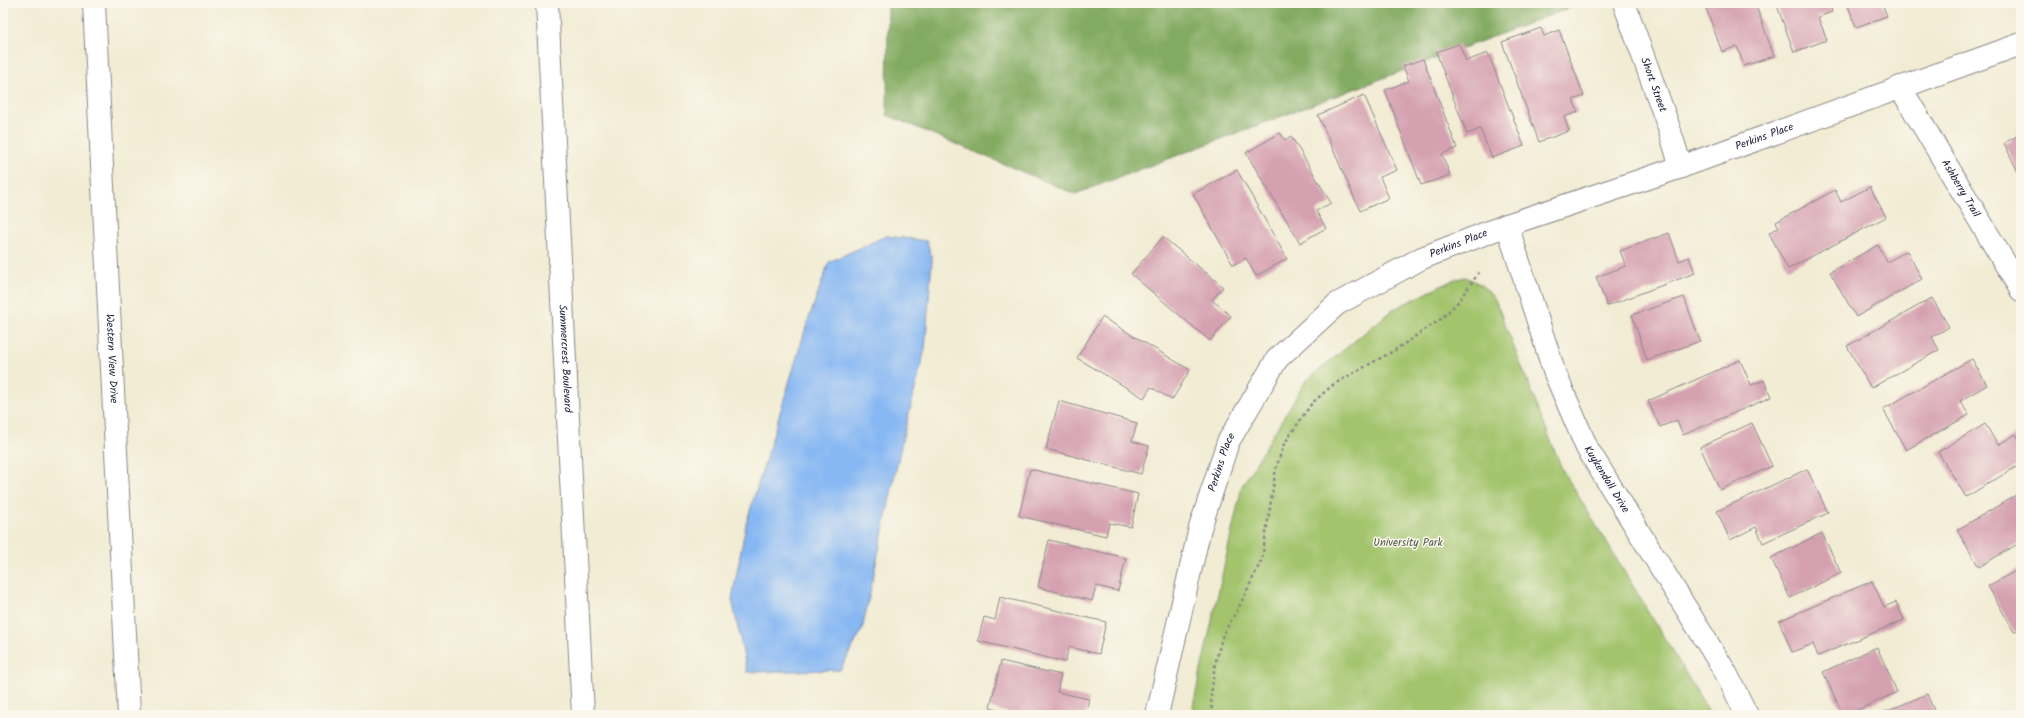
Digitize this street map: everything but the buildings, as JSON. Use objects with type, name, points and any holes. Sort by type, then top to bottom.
[{"type":"street","name":"Western View Drive","points":[[94,3],[130,715]]},
{"type":"street","name":"Summercrest Boulevard","points":[[547,3],[583,715]]},
{"type":"street","name":"Short Street","points":[[1624,3],[1668,125],[1681,167]]},
{"type":"street","name":"Perkins Place","points":[[1157,715],[1200,528],[1228,442],[1277,359],[1337,304],[1422,258],[1507,225],[1681,167],[2021,44]]},
{"type":"street","name":"Ashberry Trail","points":[[1900,87],[2021,290]]},
{"type":"street","name":"Kuykendall Drive","points":[[1507,225],[1554,371],[1587,448],[1726,673],[1747,715]]},
{"type":"path","points":[[1212,715],[1211,696],[1214,672],[1223,634],[1238,610],[1262,560],[1276,468],[1284,444],[1312,404],[1334,384],[1395,350],[1441,319],[1457,303],[1480,271]]},
{"type":"green space","points":[[888,3],[1583,3],[1075,194],[887,115]]},
{"type":"green space","name":"University Park","points":[[1465,277],[1482,285],[1495,299],[1562,469],[1711,715],[1191,715],[1242,486],[1305,382],[1392,310],[1453,280]]},
{"type":"water","points":[[886,236],[927,241],[932,260],[925,349],[902,441],[862,630],[840,670],[747,672],[732,599],[746,524],[807,324],[829,262]]}]
